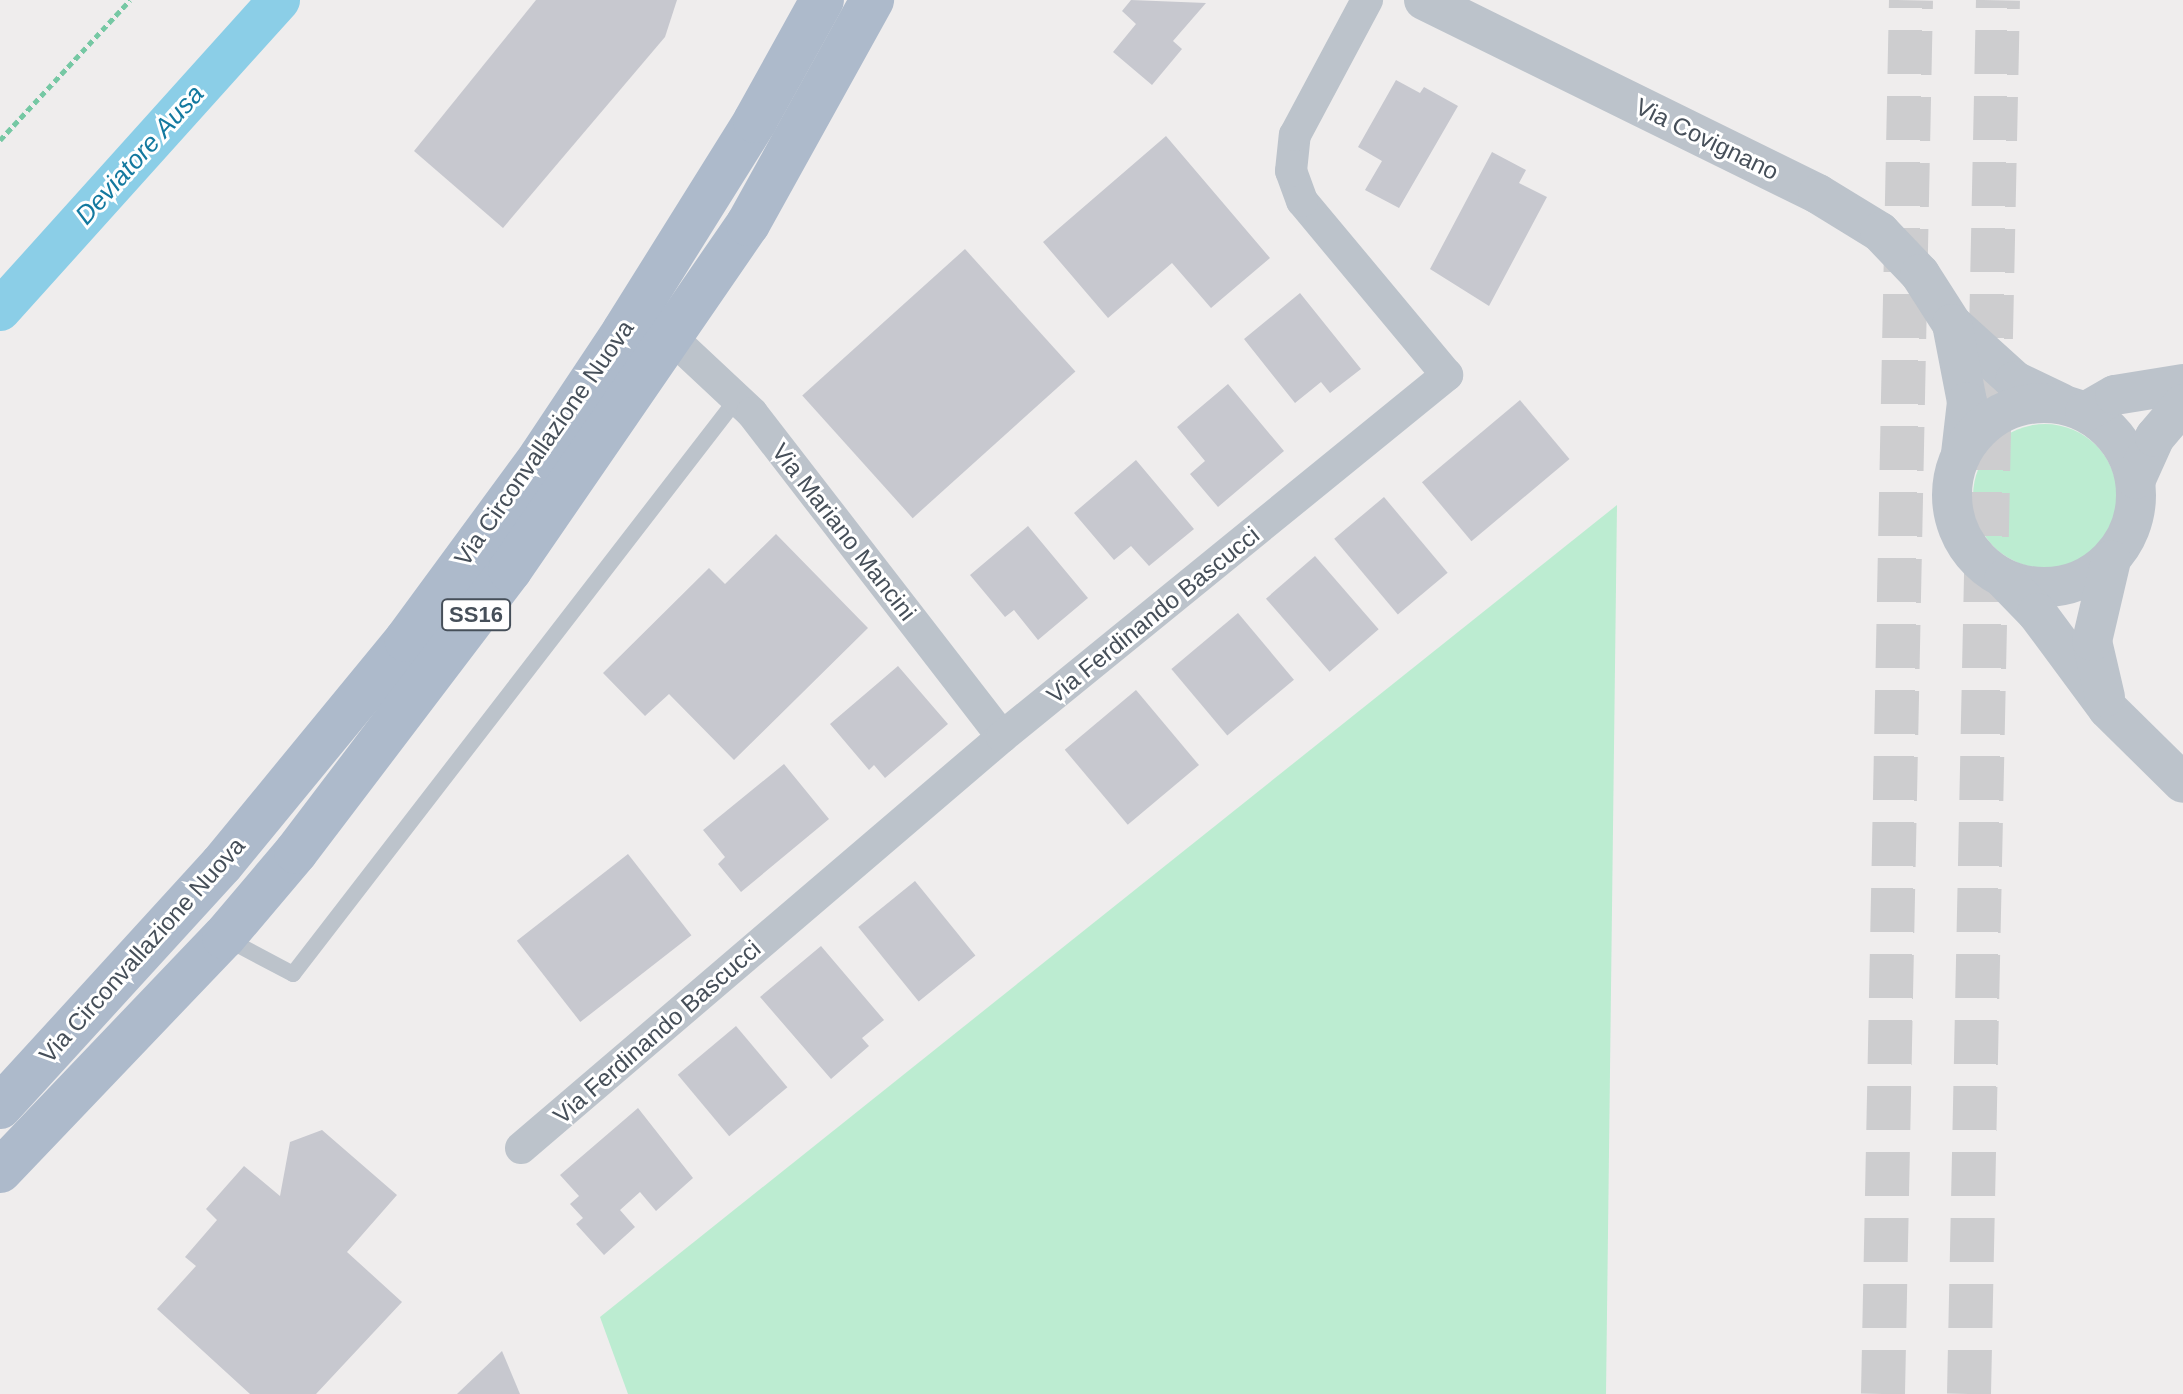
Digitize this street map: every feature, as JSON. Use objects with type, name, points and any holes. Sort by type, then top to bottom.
[{"type":"main road","name":"Via Circonvallazione Nuova","points":[[0,1107],[222,864],[406,640],[541,456],[624,331],[755,121],[822,0]]},
{"type":"main road","name":"Via Circonvallazione Nuova","points":[[0,1171],[224,937],[296,852],[501,582],[673,339],[748,224],[872,0]]},
{"type":"street","name":"Via Ferdinando Bascucci","points":[[521,1148],[1002,737],[1447,375],[1302,201],[1291,171],[1295,135],[1367,0]]},
{"type":"street","name":"Via Covignano","points":[[1424,0],[1818,194],[1867,224],[1920,274],[1952,324],[2015,381],[2073,407]]},
{"type":"street","name":"Via Covignano","points":[[1952,324],[1967,402],[1961,454]]},
{"type":"street","name":"Via Mariano Mancini","points":[[673,339],[752,413],[1002,737]]},
{"type":"street","points":[[2183,384],[2115,395],[2073,407],[2029,404],[2001,413],[1977,431],[1961,454],[1953,497],[1962,539],[1980,562],[2004,579],[2037,613],[2108,709],[2183,783]]},
{"type":"street","points":[[2136,479],[2155,437],[2183,404]]},
{"type":"street","points":[[2004,579],[2031,587],[2060,587],[2088,578],[2111,560],[2128,536],[2136,508],[2136,479],[2127,452],[2109,429],[2073,407]]},
{"type":"street","points":[[2108,709],[2092,641],[2111,560]]},
{"type":"lane","points":[[224,937],[293,974],[736,400]]},
{"type":"path","points":[[0,140],[130,0]]},
{"type":"green space","points":[[2045,424],[2073,429],[2096,445],[2112,468],[2117,496],[2112,524],[2096,547],[2073,563],[2045,568],[2017,563],[1994,547],[1978,524],[1973,496],[1978,468],[1994,445],[2017,429]]},
{"type":"green space","points":[[1617,505],[1606,1394],[628,1394],[600,1317]]},
{"type":"building","points":[[536,0],[677,0],[665,37],[503,228],[414,151]]},
{"type":"building","points":[[1131,0],[1206,3],[1173,41],[1182,49],[1152,85],[1113,52],[1136,24],[1122,11]]},
{"type":"building","points":[[1396,80],[1420,93],[1424,87],[1458,106],[1399,208],[1365,190],[1382,161],[1358,147]]},
{"type":"building","points":[[1166,136],[1270,258],[1211,308],[1172,263],[1108,318],[1043,242]]},
{"type":"building","points":[[1492,152],[1526,170],[1519,183],[1547,197],[1489,306],[1430,269]]},
{"type":"building","points":[[965,249],[1075,372],[913,518],[802,396]]},
{"type":"building","points":[[1300,293],[1361,369],[1330,393],[1321,382],[1295,403],[1244,339]]},
{"type":"building","points":[[1228,384],[1284,451],[1218,507],[1190,474],[1205,461],[1177,427]]},
{"type":"building","points":[[1520,400],[1569,459],[1471,541],[1422,482]]},
{"type":"building","points":[[1136,460],[1194,529],[1149,566],[1131,546],[1114,560],[1074,513]]},
{"type":"building","points":[[1384,497],[1448,573],[1398,615],[1334,539]]},
{"type":"building","points":[[1028,526],[1088,598],[1038,640],[1014,610],[1005,617],[970,575]]},
{"type":"building","points":[[776,534],[868,628],[734,760],[669,694],[645,716],[603,673],[709,568],[725,584]]},
{"type":"building","points":[[1315,556],[1379,629],[1330,672],[1266,599]]},
{"type":"building","points":[[1238,613],[1294,680],[1227,736],[1171,669]]},
{"type":"building","points":[[898,666],[948,724],[885,778],[874,765],[869,770],[830,724]]},
{"type":"building","points":[[1136,690],[1199,765],[1128,825],[1065,750]]},
{"type":"building","points":[[784,764],[829,819],[741,892],[718,864],[725,857],[703,830]]},
{"type":"building","points":[[628,854],[691,935],[580,1022],[517,941]]},
{"type":"building","points":[[915,881],[975,956],[919,1002],[858,927]]},
{"type":"building","points":[[821,946],[884,1020],[862,1038],[869,1046],[831,1079],[760,997]]},
{"type":"building","points":[[736,1026],[787,1087],[729,1136],[678,1075]]},
{"type":"building","points":[[638,1108],[693,1178],[656,1211],[640,1192],[620,1210],[635,1227],[604,1255],[576,1224],[583,1218],[570,1204],[579,1196],[560,1175]]},
{"type":"building","points":[[322,1130],[397,1195],[347,1252],[402,1302],[316,1394],[250,1394],[157,1309],[196,1266],[185,1257],[217,1220],[206,1209],[244,1166],[280,1196],[290,1142]]},
{"type":"building","points":[[502,1351],[520,1394],[457,1394]]},
{"type":"waterway","name":"Deviatore Ausa","points":[[0,310],[279,0]]},
{"type":"tunnel","points":[[1883,1394],[1911,0]]},
{"type":"tunnel","points":[[1969,1394],[1998,0]]}]
